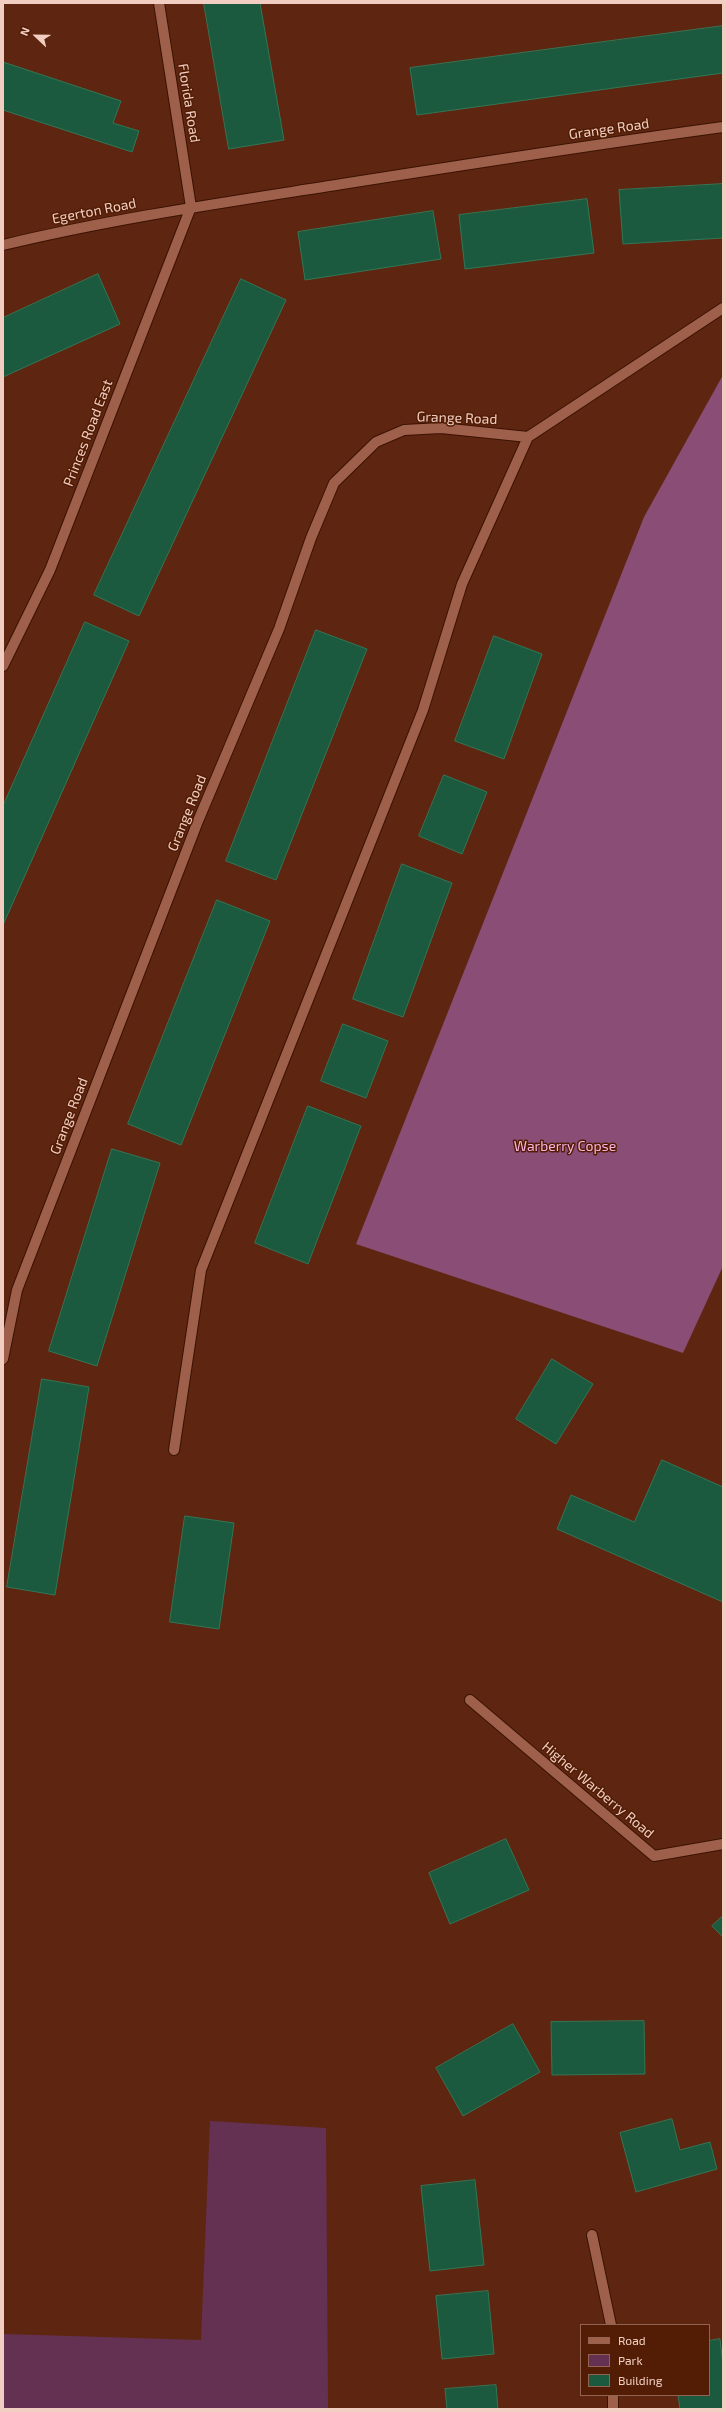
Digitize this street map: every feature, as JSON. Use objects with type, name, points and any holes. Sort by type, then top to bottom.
[{"type":"street","name":"Florida Road","points":[[159,3],[190,207]]},
{"type":"street","name":"Grange Road","points":[[190,207],[601,143],[723,128]]},
{"type":"street","name":"Egerton Road","points":[[3,246],[64,231],[190,207]]},
{"type":"street","name":"Princes Road East","points":[[3,666],[50,570],[190,207]]},
{"type":"street","points":[[174,1450],[201,1270],[423,710],[462,584],[528,437],[723,308]]},
{"type":"street","name":"Grange Road","points":[[3,1359],[17,1290],[198,821],[279,629],[311,538],[334,483],[376,442],[404,430],[440,428],[528,437]]},
{"type":"street","name":"Higher Warberry Road","points":[[470,1700],[654,1856],[723,1844]]},
{"type":"street","points":[[592,2235],[611,2324]]},
{"type":"street","points":[[613,2396],[613,2409]]},
{"type":"green space","name":"Warberry Copse","points":[[723,375],[723,1266],[683,1353],[356,1244],[644,517]]},
{"type":"green space","points":[[210,2121],[326,2128],[328,2409],[3,2409],[3,2334],[201,2340]]},
{"type":"building","points":[[204,3],[260,3],[284,140],[229,149]]},
{"type":"building","points":[[723,26],[723,73],[417,115],[410,68]]},
{"type":"building","points":[[3,62],[121,101],[113,123],[139,131],[132,152],[3,110]]},
{"type":"building","points":[[723,184],[723,238],[623,244],[619,190]]},
{"type":"building","points":[[587,199],[594,253],[465,269],[459,215]]},
{"type":"building","points":[[433,211],[441,259],[305,280],[298,232]]},
{"type":"building","points":[[98,274],[120,324],[3,377],[3,318]]},
{"type":"building","points":[[241,279],[286,300],[139,616],[94,595]]},
{"type":"building","points":[[85,622],[129,641],[3,925],[3,806]]},
{"type":"building","points":[[316,630],[367,649],[276,880],[226,861]]},
{"type":"building","points":[[494,636],[542,654],[504,759],[455,741]]},
{"type":"building","points":[[444,775],[487,792],[462,854],[419,836]]},
{"type":"building","points":[[402,864],[452,883],[403,1017],[353,999]]},
{"type":"building","points":[[217,900],[270,921],[181,1145],[128,1124]]},
{"type":"building","points":[[343,1024],[388,1041],[366,1098],[321,1081]]},
{"type":"building","points":[[308,1106],[361,1126],[308,1264],[255,1243]]},
{"type":"building","points":[[112,1149],[160,1163],[97,1366],[49,1351]]},
{"type":"building","points":[[552,1359],[593,1384],[556,1444],[516,1419]]},
{"type":"building","points":[[42,1379],[89,1387],[55,1595],[7,1587]]},
{"type":"building","points":[[662,1460],[723,1487],[723,1602],[557,1529],[571,1495],[634,1522]]},
{"type":"building","points":[[185,1516],[234,1523],[219,1629],[170,1622]]},
{"type":"building","points":[[506,1839],[529,1890],[450,1924],[429,1873]]},
{"type":"building","points":[[723,1916],[723,1937],[712,1926]]},
{"type":"building","points":[[644,2021],[645,2074],[552,2075],[551,2022]]},
{"type":"building","points":[[513,2024],[540,2072],[463,2116],[436,2068]]},
{"type":"building","points":[[672,2119],[680,2150],[710,2142],[717,2169],[636,2192],[620,2133]]},
{"type":"building","points":[[475,2180],[484,2265],[430,2271],[421,2186]]},
{"type":"building","points":[[488,2291],[494,2354],[442,2359],[436,2296]]},
{"type":"building","points":[[720,2339],[723,2365],[723,2409],[680,2409],[678,2396],[710,2396],[710,2341]]},
{"type":"building","points":[[496,2385],[498,2409],[447,2409],[445,2389]]}]
